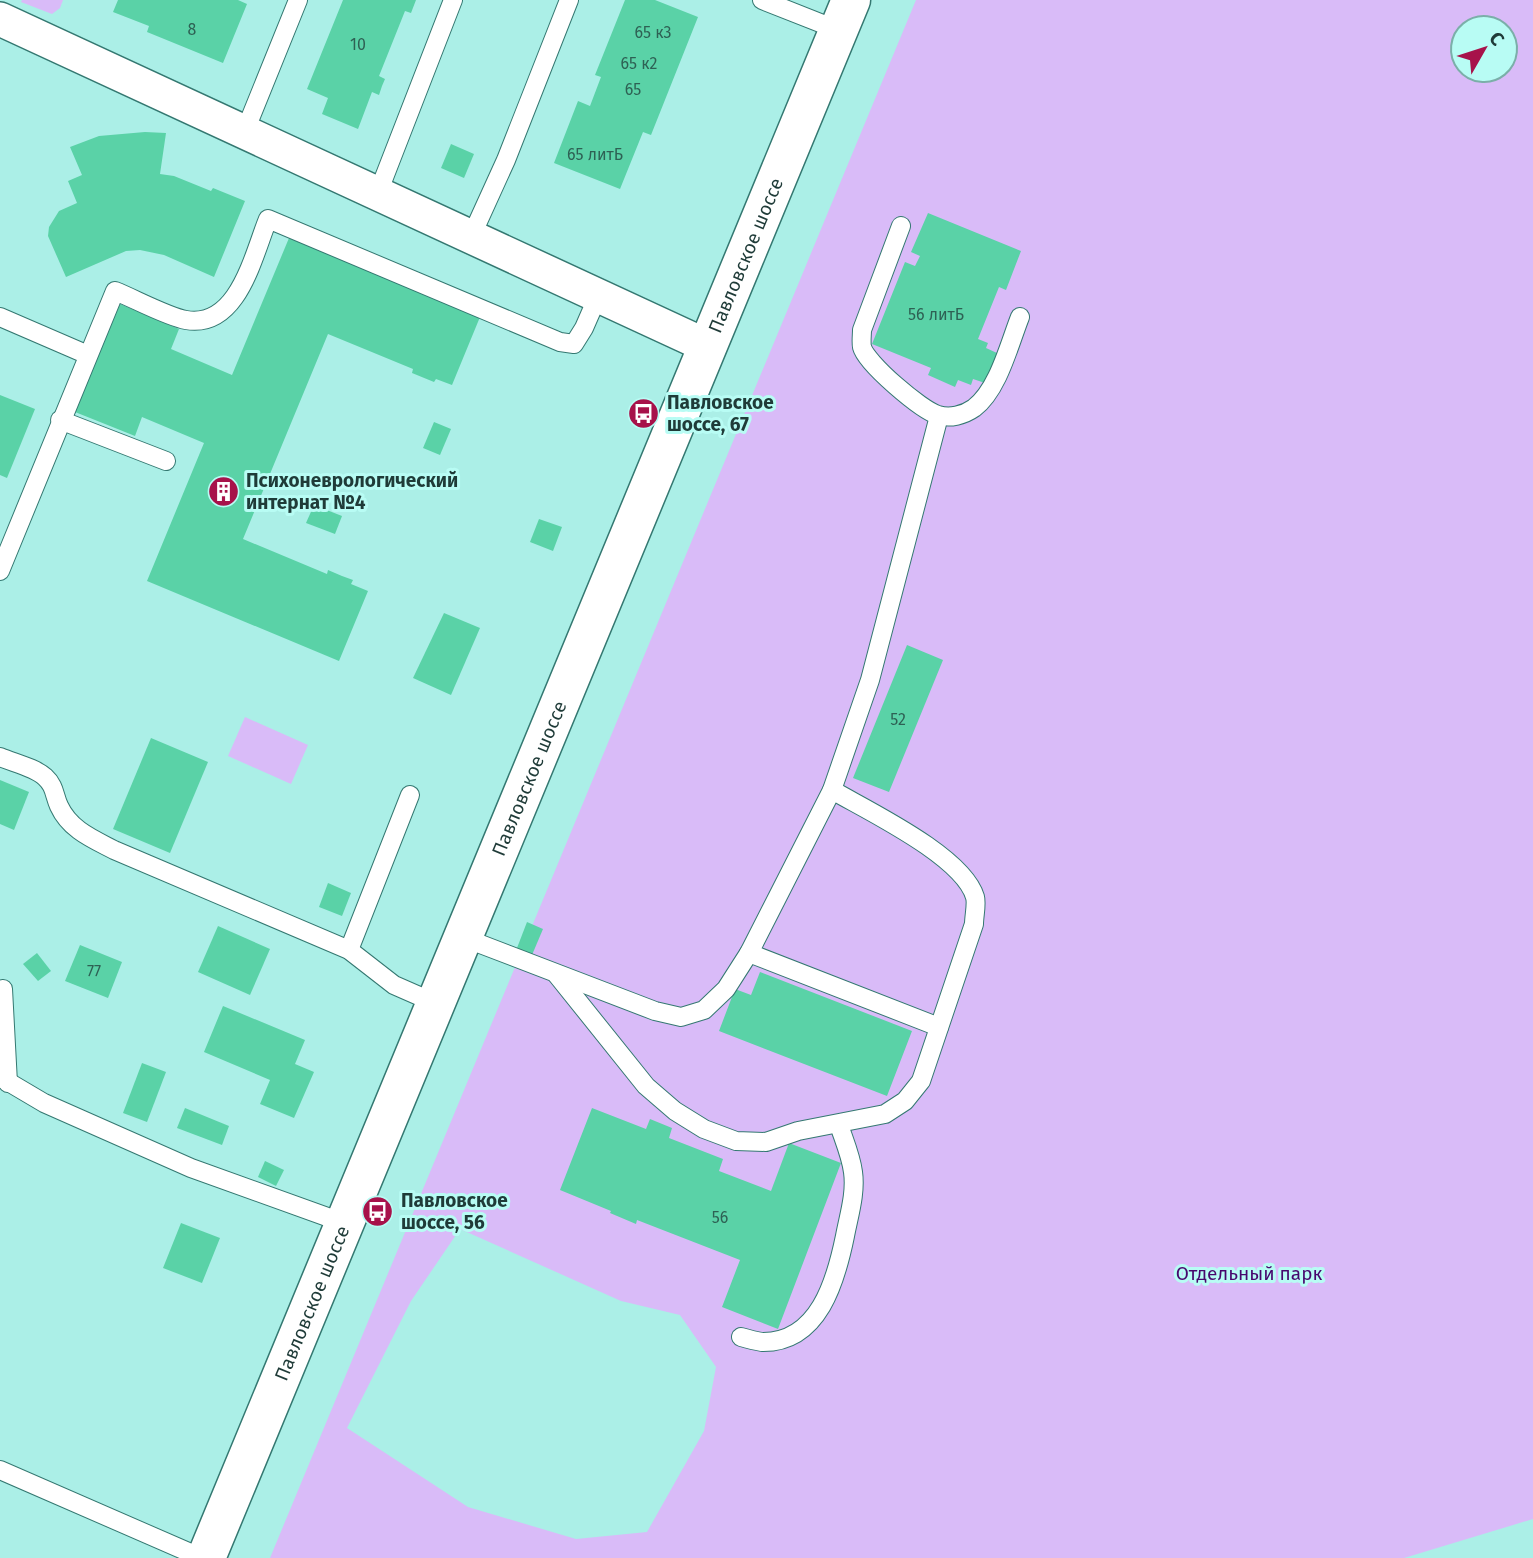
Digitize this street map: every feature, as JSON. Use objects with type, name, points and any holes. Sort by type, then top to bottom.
[{"type":"main road","name":"Павловское шоссе","points":[[204,1558],[844,15]]},
{"type":"street","points":[[0,19],[707,346]]},
{"type":"lane","points":[[245,131],[298,0]]},
{"type":"lane","points":[[378,193],[453,0]]},
{"type":"lane","points":[[471,237],[506,160],[569,0]]},
{"type":"lane","points":[[762,0],[844,15]]},
{"type":"lane","points":[[0,571],[115,291],[185,320],[206,320],[223,312],[238,293],[268,219],[560,342],[573,344],[584,328],[598,296]]},
{"type":"lane","points":[[901,226],[862,330],[862,348],[870,362],[923,408],[939,416],[956,417],[984,400],[993,387],[1020,317]]},
{"type":"lane","points":[[0,317],[88,355]]},
{"type":"lane","points":[[462,937],[655,1011],[681,1017],[704,1010],[726,989],[749,953],[832,790],[870,680],[939,416]]},
{"type":"lane","points":[[60,420],[166,461]]},
{"type":"lane","points":[[0,757],[43,775],[54,786],[59,805],[68,821],[85,835],[114,850],[349,950],[394,985],[435,1003]]},
{"type":"lane","points":[[558,975],[646,1086],[675,1111],[704,1129],[736,1141],[766,1142],[798,1131],[839,1125],[885,1114],[905,1101],[921,1081],[974,924],[975,897],[960,872],[936,851],[832,790]]},
{"type":"lane","points":[[349,950],[410,795]]},
{"type":"lane","points":[[749,953],[939,1027]]},
{"type":"lane","points":[[3,989],[4,1080],[44,1103],[191,1168],[344,1223]]},
{"type":"lane","points":[[741,1337],[762,1342],[786,1338],[808,1324],[825,1302],[838,1272],[854,1191],[853,1171],[839,1125]]},
{"type":"lane","points":[[0,1470],[204,1558]]},
{"type":"green space","points":[[63,0],[60,8],[52,14],[21,2]]},
{"type":"green space","name":"Отдельный парк","points":[[916,0],[1533,0],[1533,1519],[1404,1558],[270,1558]],"holes":[[[460,1229],[621,1301],[680,1315],[716,1367],[704,1431],[647,1532],[576,1539],[468,1507],[347,1428],[411,1301]]]},
{"type":"green space","points":[[245,717],[308,745],[291,784],[228,756]]},
{"type":"building","points":[[118,0],[238,0],[247,4],[223,63],[147,32],[149,26],[113,12]]},
{"type":"building","points":[[343,0],[416,0],[411,13],[405,11],[379,76],[385,79],[379,95],[372,92],[358,129],[322,114],[328,98],[307,89]]},
{"type":"building","points":[[625,0],[655,0],[698,17],[651,135],[643,132],[620,189],[554,163],[578,101],[590,106],[601,77],[595,75]]},
{"type":"building","points":[[166,133],[160,174],[174,176],[211,191],[213,188],[245,201],[214,277],[164,255],[140,250],[126,251],[66,277],[48,236],[49,227],[59,211],[77,203],[68,181],[82,175],[70,147],[99,136]]},
{"type":"building","points":[[451,144],[474,154],[464,178],[441,168]]},
{"type":"building","points":[[928,213],[1021,251],[1006,290],[999,287],[978,339],[988,343],[986,348],[997,353],[985,383],[973,379],[971,385],[958,380],[955,387],[928,375],[931,368],[872,344],[905,262],[915,266],[920,256],[911,252]]},
{"type":"building","name":"Психоневрологический интернат №4","points":[[289,238],[480,317],[452,385],[436,379],[434,382],[412,373],[413,369],[328,334],[243,539],[327,574],[328,570],[353,580],[351,584],[368,591],[339,661],[147,581],[204,443],[142,417],[135,436],[75,412],[120,304],[179,329],[171,349],[232,375]]},
{"type":"building","points":[[0,395],[35,409],[7,478],[0,475]]},
{"type":"building","points":[[434,422],[451,429],[440,455],[423,448]]},
{"type":"building","points":[[314,505],[342,516],[335,534],[306,523]]},
{"type":"building","points":[[539,519],[562,527],[553,551],[530,542]]},
{"type":"building","points":[[444,613],[480,628],[451,695],[413,678]]},
{"type":"building","points":[[907,645],[943,660],[889,792],[853,778]]},
{"type":"building","points":[[151,738],[208,762],[170,853],[113,829]]},
{"type":"building","points":[[0,780],[29,792],[14,830],[0,824]]},
{"type":"building","points":[[328,883],[351,893],[342,916],[319,907]]},
{"type":"building","points":[[527,922],[543,929],[532,955],[517,948]]},
{"type":"building","points":[[218,926],[270,949],[250,995],[198,972]]},
{"type":"building","points":[[80,945],[122,962],[108,998],[65,981]]},
{"type":"building","points":[[37,953],[51,971],[38,981],[23,964]]},
{"type":"building","points":[[760,972],[912,1031],[887,1096],[719,1031],[735,989],[751,995]]},
{"type":"building","points":[[223,1006],[305,1040],[295,1064],[314,1072],[294,1118],[260,1104],[270,1080],[204,1052]]},
{"type":"building","points":[[142,1063],[166,1072],[147,1122],[123,1113]]},
{"type":"building","points":[[185,1108],[229,1126],[222,1145],[177,1128]]},
{"type":"building","points":[[592,1108],[646,1129],[650,1119],[672,1128],[669,1138],[723,1159],[719,1171],[771,1191],[789,1143],[841,1163],[778,1329],[722,1307],[740,1260],[637,1220],[636,1224],[560,1190]]},
{"type":"building","points":[[265,1161],[284,1170],[276,1186],[258,1177]]},
{"type":"building","points":[[181,1223],[220,1238],[202,1283],[163,1268]]},
{"type":"place","name":"Павловское шоссе, 67","points":[[644,413]]},
{"type":"place","name":"Психоневрологический интернат №4","points":[[223,491]]},
{"type":"place","name":"Павловское шоссе, 56","points":[[378,1211]]}]
